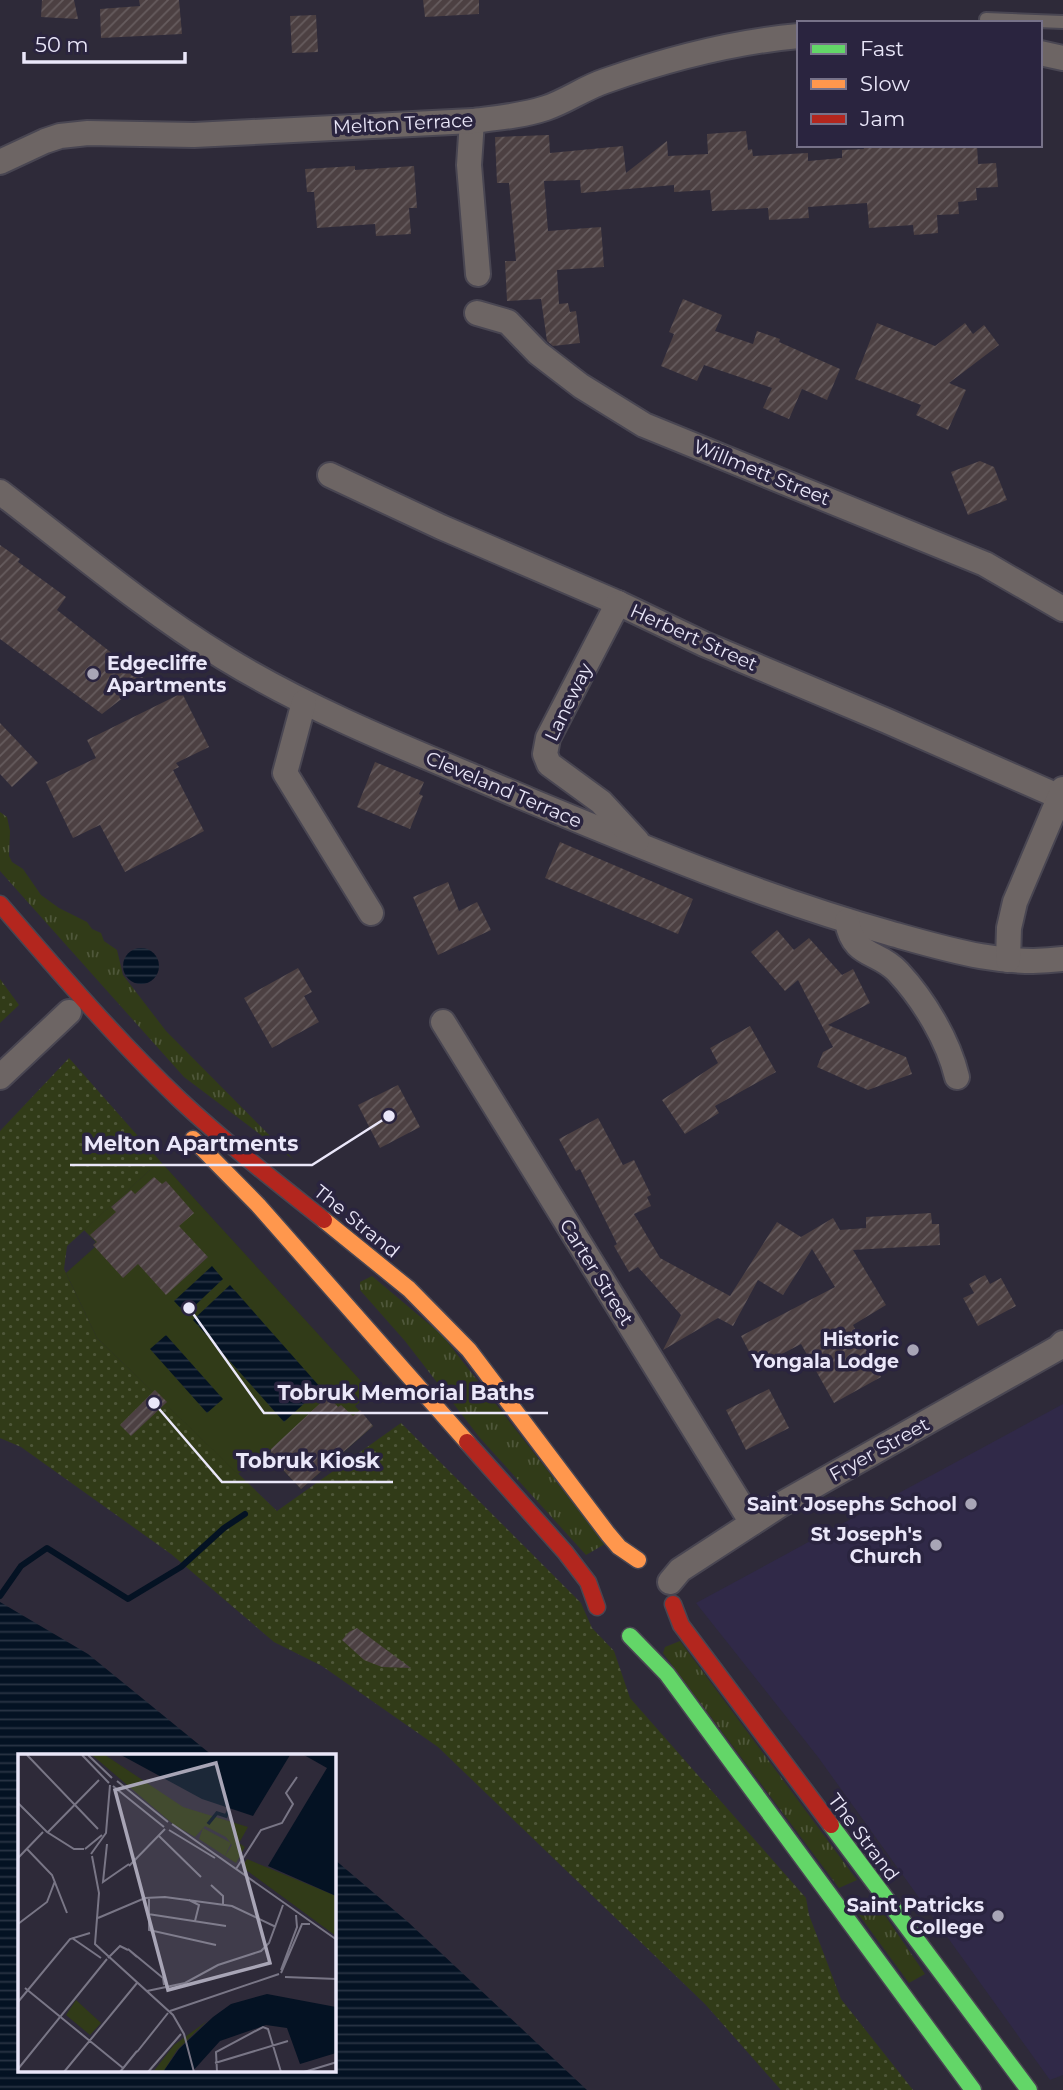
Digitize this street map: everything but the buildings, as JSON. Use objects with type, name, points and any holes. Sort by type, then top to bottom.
[{"type":"street","name":"Melton Terrace","points":[[0,162],[46,141],[88,133],[194,135],[471,121],[546,108],[606,81],[697,52],[753,41],[797,36]]},
{"type":"street","points":[[1042,53],[1063,58]]},
{"type":"street","points":[[471,121],[469,165],[478,274]]},
{"type":"street","name":"Willmett Street","points":[[477,313],[508,322],[538,353],[581,386],[644,425],[985,564],[1063,609]]},
{"type":"street","name":"Herbert Street","points":[[330,475],[713,648],[1061,793]]},
{"type":"street","name":"Cleveland Terrace","points":[[0,492],[172,623],[224,658],[304,702],[643,848],[749,888],[847,921],[956,952],[1007,960],[1063,959]]},
{"type":"street","name":"Laneway","points":[[618,603],[548,738],[545,754],[553,768],[601,802],[643,848]]},
{"type":"street","points":[[304,702],[285,774],[371,913]]},
{"type":"street","points":[[1007,960],[1009,928],[1015,902],[1061,793]]},
{"type":"street","name":"The Strand","points":[[0,904],[72,1008],[143,1064],[207,1126],[386,1271],[456,1336],[608,1534],[620,1547],[659,1576],[677,1618],[689,1636],[1028,2088]]},
{"type":"street","points":[[847,921],[850,935],[856,945],[865,953],[891,966],[909,985],[943,1036],[957,1077]]},
{"type":"street","points":[[0,1077],[72,1008]]},
{"type":"street","name":"Carter Street","points":[[443,1022],[752,1523]]},
{"type":"street","points":[[181,1129],[238,1184],[565,1552],[588,1582],[603,1618],[631,1636],[667,1674],[973,2090]]},
{"type":"street","points":[[355,1317],[353,1275],[372,1266],[386,1271]]},
{"type":"street","name":"Fryer Street","points":[[659,1576],[680,1570],[780,1505],[1061,1346]]},
{"type":"street","points":[[603,1618],[596,1594],[600,1582],[611,1568],[659,1576],[669,1617],[654,1631],[631,1636]]},
{"type":"lane","points":[[986,19],[1037,21]]},
{"type":"lane","points":[[1042,21],[1063,22]]},
{"type":"shaded area","points":[[1063,1404],[1063,2075],[1050,2080],[818,1757],[696,1603]]},
{"type":"green space","points":[[0,812],[7,817],[10,831],[9,856],[12,862],[23,869],[41,895],[101,933],[104,941],[117,950],[123,975],[166,1031],[294,1160],[184,1077],[0,871]]},
{"type":"green space","points":[[0,979],[19,1005],[0,1023]]},
{"type":"green space","points":[[69,1058],[160,1161],[67,1246],[64,1269],[97,1338],[277,1511],[401,1423],[581,1603],[592,1628],[614,1651],[630,1698],[806,1898],[809,1915],[841,1999],[913,2090],[781,2090],[705,2004],[438,1747],[322,1666],[274,1642],[171,1554],[21,1447],[0,1438],[0,1131]]},
{"type":"green space","points":[[160,1161],[371,1392],[355,1406],[373,1426],[301,1489],[272,1458],[271,1449],[238,1474],[97,1338],[66,1273],[95,1247],[93,1245],[96,1242],[84,1230]]},
{"type":"green space","points":[[372,1276],[442,1335],[605,1544],[586,1555],[480,1438],[405,1341],[360,1290],[360,1282]]},
{"type":"green space","points":[[680,1641],[857,1880],[839,1888],[663,1653],[665,1647]]},
{"type":"green space","points":[[873,1898],[925,1974],[909,1983],[854,1908]]},
{"type":"water","points":[[141,948],[154,953],[159,966],[154,979],[141,984],[128,979],[123,966],[128,953]]},
{"type":"water","points":[[212,1266],[223,1279],[186,1314],[174,1301]]},
{"type":"water","points":[[230,1285],[321,1388],[284,1422],[193,1320]]},
{"type":"water","points":[[166,1335],[223,1399],[207,1413],[150,1349]]},
{"type":"water","points":[[0,1602],[88,1654],[211,1754],[18,1754],[18,2072],[336,2072],[336,1861],[408,1922],[587,2090],[0,2090]]},
{"type":"waterway","points":[[0,1596],[21,1566],[47,1548],[128,1599],[181,1567],[224,1528],[245,1514]]},
{"type":"traffic: fast","points":[[630,1636],[667,1674],[973,2090]]},
{"type":"traffic: fast","points":[[831,1825],[1029,2090]]},
{"type":"traffic: slow","points":[[193,1139],[258,1205],[467,1442]]},
{"type":"traffic: slow","points":[[324,1220],[409,1289],[469,1350],[608,1534],[619,1547],[638,1560]]},
{"type":"traffic: jam","points":[[0,904],[156,1077],[233,1147],[324,1220]]},
{"type":"traffic: jam","points":[[467,1442],[565,1552],[588,1582],[597,1607]]},
{"type":"traffic: jam","points":[[673,1604],[681,1625],[831,1825]]},
{"type":"place","name":"Edgecliffe Apartments","points":[[93,674]]},
{"type":"place","name":"Melton Apartments","points":[[389,1116]]},
{"type":"place","name":"Tobruk Memorial Baths","points":[[189,1308]]},
{"type":"place","name":"Historic Yongala Lodge","points":[[913,1350]]},
{"type":"place","name":"Tobruk Kiosk","points":[[154,1403]]},
{"type":"place","name":"Saint Josephs School","points":[[971,1504]]},
{"type":"place","name":"St Joseph's Church","points":[[936,1545]]},
{"type":"place","name":"Saint Patricks College","points":[[998,1916]]}]
